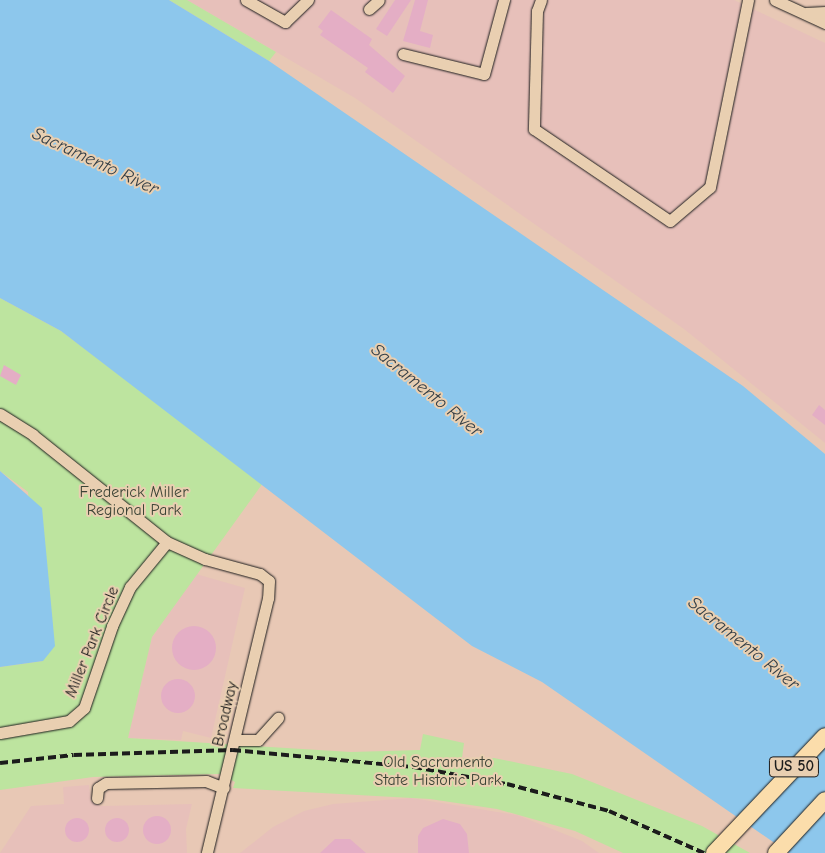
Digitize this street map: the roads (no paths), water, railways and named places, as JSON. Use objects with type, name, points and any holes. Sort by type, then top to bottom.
[{"type":"highway","name":"US 50","points":[[714,853],[763,798],[825,736]]},
{"type":"highway","points":[[705,853],[763,798]]},
{"type":"highway","name":"US 50","points":[[776,853],[825,800]]},
{"type":"street","points":[[246,0],[285,22],[308,0]]},
{"type":"street","points":[[370,9],[379,0]]},
{"type":"street","points":[[403,54],[484,74],[504,0]]},
{"type":"street","points":[[541,0],[537,11],[534,129],[670,221],[710,187],[748,0]]},
{"type":"street","points":[[775,0],[825,23]]},
{"type":"street","points":[[798,0],[802,12]]},
{"type":"street","points":[[802,12],[825,12]]},
{"type":"street","points":[[0,414],[33,435],[167,542]]},
{"type":"street","name":"Broadway","points":[[167,542],[205,558],[260,574],[269,581],[270,592],[236,740],[207,853]]},
{"type":"street","name":"Miller Park Circle","points":[[0,733],[69,721],[84,708],[112,626],[130,587],[167,542]]},
{"type":"street","points":[[236,740],[258,740],[278,718]]},
{"type":"street","points":[[98,798],[98,788],[106,784],[206,781],[224,788]]},
{"type":"water","name":"Sacramento River","points":[[0,0],[169,0],[269,61],[743,386],[825,454],[825,853],[789,853],[542,682],[472,646],[61,331],[0,298]]},
{"type":"water","points":[[0,471],[42,508],[55,646],[43,661],[0,667]]},
{"type":"railway","points":[[0,763],[74,755],[233,750],[414,767],[507,784],[609,811],[704,853]]},
{"type":"park label","name":"Frederick Miller Regional Park","points":[[134,501]]},
{"type":"park label","name":"Old Sacramento State Historic Park","points":[[438,771]]}]
